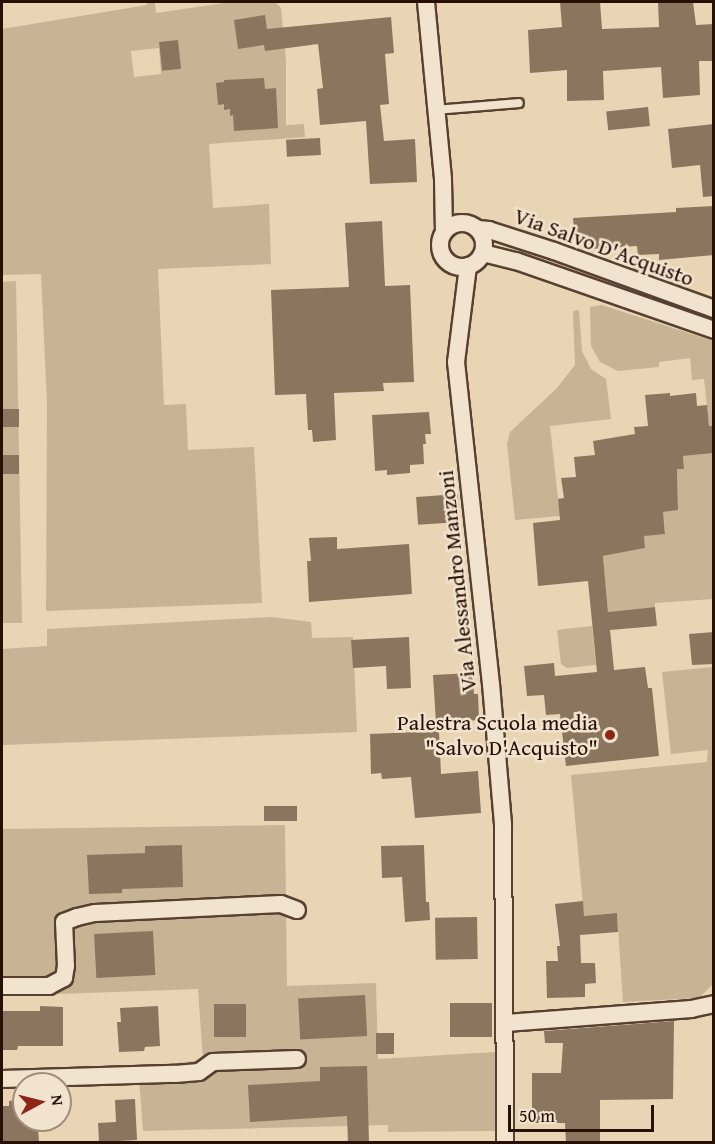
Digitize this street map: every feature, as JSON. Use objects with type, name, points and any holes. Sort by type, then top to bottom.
[{"type":"street","points":[[426,2],[443,180],[444,230],[440,239],[440,250],[445,260],[459,267],[468,266],[477,261],[483,253],[484,240],[471,225],[458,216],[443,180]]},
{"type":"street","points":[[444,230],[453,223],[471,225]]},
{"type":"street","name":"Via Salvo D'Acquisto","points":[[471,225],[554,251],[714,309]]},
{"type":"street","name":"Via Salvo D'Acquisto","points":[[483,253],[516,261],[714,330]]},
{"type":"street","name":"Via Alessandro Manzoni","points":[[468,266],[456,362],[491,684],[503,825],[505,1143]]},
{"type":"street","points":[[2,986],[49,986],[64,978],[66,966],[64,922],[77,917],[95,913],[281,904],[297,910]]},
{"type":"street","points":[[506,1023],[691,1009],[714,1004]]},
{"type":"street","points":[[2,1079],[191,1073],[200,1072],[213,1062],[297,1059]]},
{"type":"lane","points":[[436,110],[519,103]]},
{"type":"shaded area","points":[[147,2],[165,2],[155,3],[156,13],[231,2],[275,2],[281,8],[286,60],[286,125],[304,124],[305,137],[209,144],[213,208],[269,204],[271,264],[158,269],[164,405],[186,404],[188,450],[254,447],[262,603],[46,611],[47,403],[41,274],[2,275],[2,29],[147,5]],"holes":[[[159,48],[161,74],[134,77],[131,51]]]},
{"type":"shaded area","points":[[16,281],[22,623],[2,623],[2,282]]},
{"type":"shaded area","points":[[602,305],[713,341],[713,426],[709,426],[704,379],[692,380],[690,358],[659,362],[659,367],[618,371],[600,362],[591,346],[590,307]]},
{"type":"shaded area","points":[[579,310],[582,351],[591,369],[606,379],[611,419],[550,426],[560,516],[515,520],[507,444],[510,432],[556,389],[575,365],[573,311]]},
{"type":"shaded area","points":[[713,453],[713,599],[655,603],[655,607],[608,612],[603,556],[645,548],[643,525],[651,535],[665,534],[664,519],[655,519],[654,513],[678,510],[677,469],[684,468],[683,456]]},
{"type":"shaded area","points":[[272,617],[311,622],[312,638],[353,637],[357,732],[2,745],[2,649],[47,646],[47,629]]},
{"type":"shaded area","points":[[592,626],[596,665],[567,668],[561,664],[557,630]]},
{"type":"shaded area","points":[[713,667],[714,983],[699,998],[623,1002],[617,913],[584,916],[571,775],[707,762],[708,750],[671,754],[662,672]]},
{"type":"shaded area","points":[[285,825],[287,986],[376,983],[378,1059],[495,1052],[495,1131],[388,1132],[388,1125],[143,1131],[139,1078],[178,1075],[177,1063],[203,1060],[198,989],[2,996],[2,829]]},
{"type":"building","points":[[560,2],[600,2],[602,29],[659,27],[658,2],[693,2],[696,25],[714,24],[714,61],[699,61],[700,95],[663,98],[661,67],[603,71],[604,100],[567,101],[567,70],[530,73],[528,30],[562,27]]},
{"type":"building","points":[[265,15],[267,29],[391,17],[394,53],[385,54],[389,104],[380,105],[384,141],[415,139],[417,182],[370,184],[366,121],[320,125],[317,89],[323,88],[318,44],[265,51],[264,45],[238,49],[234,20]]},
{"type":"building","points":[[178,40],[181,69],[162,71],[159,42]]},
{"type":"building","points":[[264,78],[265,89],[276,88],[278,128],[234,131],[233,115],[230,116],[230,109],[224,110],[224,104],[218,105],[216,83],[224,82],[224,80]]},
{"type":"building","points":[[648,107],[650,126],[608,130],[606,111]]},
{"type":"building","points":[[714,124],[714,196],[703,197],[700,165],[672,168],[668,129]]},
{"type":"building","points":[[320,138],[321,155],[287,157],[286,140]]},
{"type":"building","points":[[714,206],[714,255],[659,260],[659,254],[638,255],[637,246],[592,249],[592,244],[583,244],[583,240],[575,241],[573,218],[676,212],[676,208]]},
{"type":"building","points":[[382,221],[385,286],[410,285],[414,382],[383,383],[384,391],[334,393],[336,440],[313,442],[312,430],[308,430],[306,394],[275,395],[271,290],[349,287],[345,223]]},
{"type":"building","points":[[670,393],[670,396],[696,393],[697,406],[707,405],[709,426],[713,426],[714,453],[683,456],[684,469],[677,469],[678,510],[663,512],[665,534],[644,536],[645,548],[603,556],[608,612],[655,607],[657,626],[610,630],[614,670],[645,667],[648,688],[652,688],[659,756],[566,766],[560,714],[546,715],[544,695],[527,696],[524,666],[554,663],[555,676],[597,672],[588,581],[538,586],[533,523],[560,520],[558,499],[564,498],[561,478],[576,477],[574,457],[595,455],[593,441],[635,434],[634,427],[648,426],[645,395]]},
{"type":"building","points":[[2,409],[19,409],[19,427],[2,427]]},
{"type":"building","points":[[429,412],[431,434],[425,434],[424,464],[410,465],[410,473],[387,475],[387,470],[375,471],[372,415]]},
{"type":"building","points":[[3,455],[19,455],[19,474],[3,474]]},
{"type":"building","points":[[458,494],[460,522],[418,525],[416,497]]},
{"type":"building","points":[[337,537],[337,549],[409,544],[412,594],[309,602],[307,561],[311,561],[309,538]]},
{"type":"building","points":[[714,632],[714,664],[692,665],[689,634]]},
{"type":"building","points":[[409,637],[411,688],[387,689],[386,666],[353,668],[351,640]]},
{"type":"building","points":[[472,673],[474,694],[478,694],[479,720],[436,723],[433,675]]},
{"type":"building","points":[[439,731],[441,774],[478,771],[481,813],[415,818],[411,777],[382,779],[381,773],[371,774],[370,734]]},
{"type":"building","points":[[264,806],[297,806],[297,821],[264,821]]},
{"type":"building","points":[[182,845],[183,887],[122,889],[122,893],[89,894],[87,855],[145,853],[145,846]]},
{"type":"building","points":[[424,845],[426,902],[429,902],[430,920],[405,922],[402,877],[382,878],[381,846]]},
{"type":"building","points":[[583,901],[584,916],[617,913],[618,932],[580,935],[581,963],[595,963],[596,983],[585,984],[585,997],[547,998],[546,961],[558,961],[557,946],[560,946],[555,904]]},
{"type":"building","points":[[477,917],[478,959],[436,960],[435,918]]},
{"type":"building","points":[[153,931],[155,975],[96,978],[94,934]]},
{"type":"building","points":[[365,995],[367,1036],[300,1039],[298,999]]},
{"type":"building","points":[[450,1003],[492,1003],[492,1037],[450,1037]]},
{"type":"building","points":[[214,1004],[246,1004],[246,1037],[214,1037]]},
{"type":"building","points":[[40,1006],[63,1007],[63,1046],[18,1046],[17,1050],[2,1050],[2,1011],[40,1011]]},
{"type":"building","points":[[158,1006],[160,1046],[145,1047],[144,1051],[119,1052],[117,1022],[121,1022],[120,1008]]},
{"type":"building","points":[[674,1021],[673,1099],[600,1100],[600,1143],[566,1143],[565,1123],[532,1123],[532,1073],[561,1073],[563,1043],[545,1043],[544,1031]]},
{"type":"building","points":[[376,1033],[394,1033],[394,1054],[376,1054]]},
{"type":"building","points":[[367,1066],[369,1143],[348,1143],[347,1116],[250,1122],[248,1085],[320,1081],[320,1067]]},
{"type":"building","points":[[135,1099],[137,1140],[99,1142],[98,1123],[116,1122],[115,1100]]},
{"type":"building","points":[[9,1101],[12,1101],[12,1132],[38,1132],[39,1141],[2,1143],[2,1106],[9,1106]]},
{"type":"place","name":"Palestra Scuola media \"Salvo D'Acquisto\"","points":[[610,735]]}]
